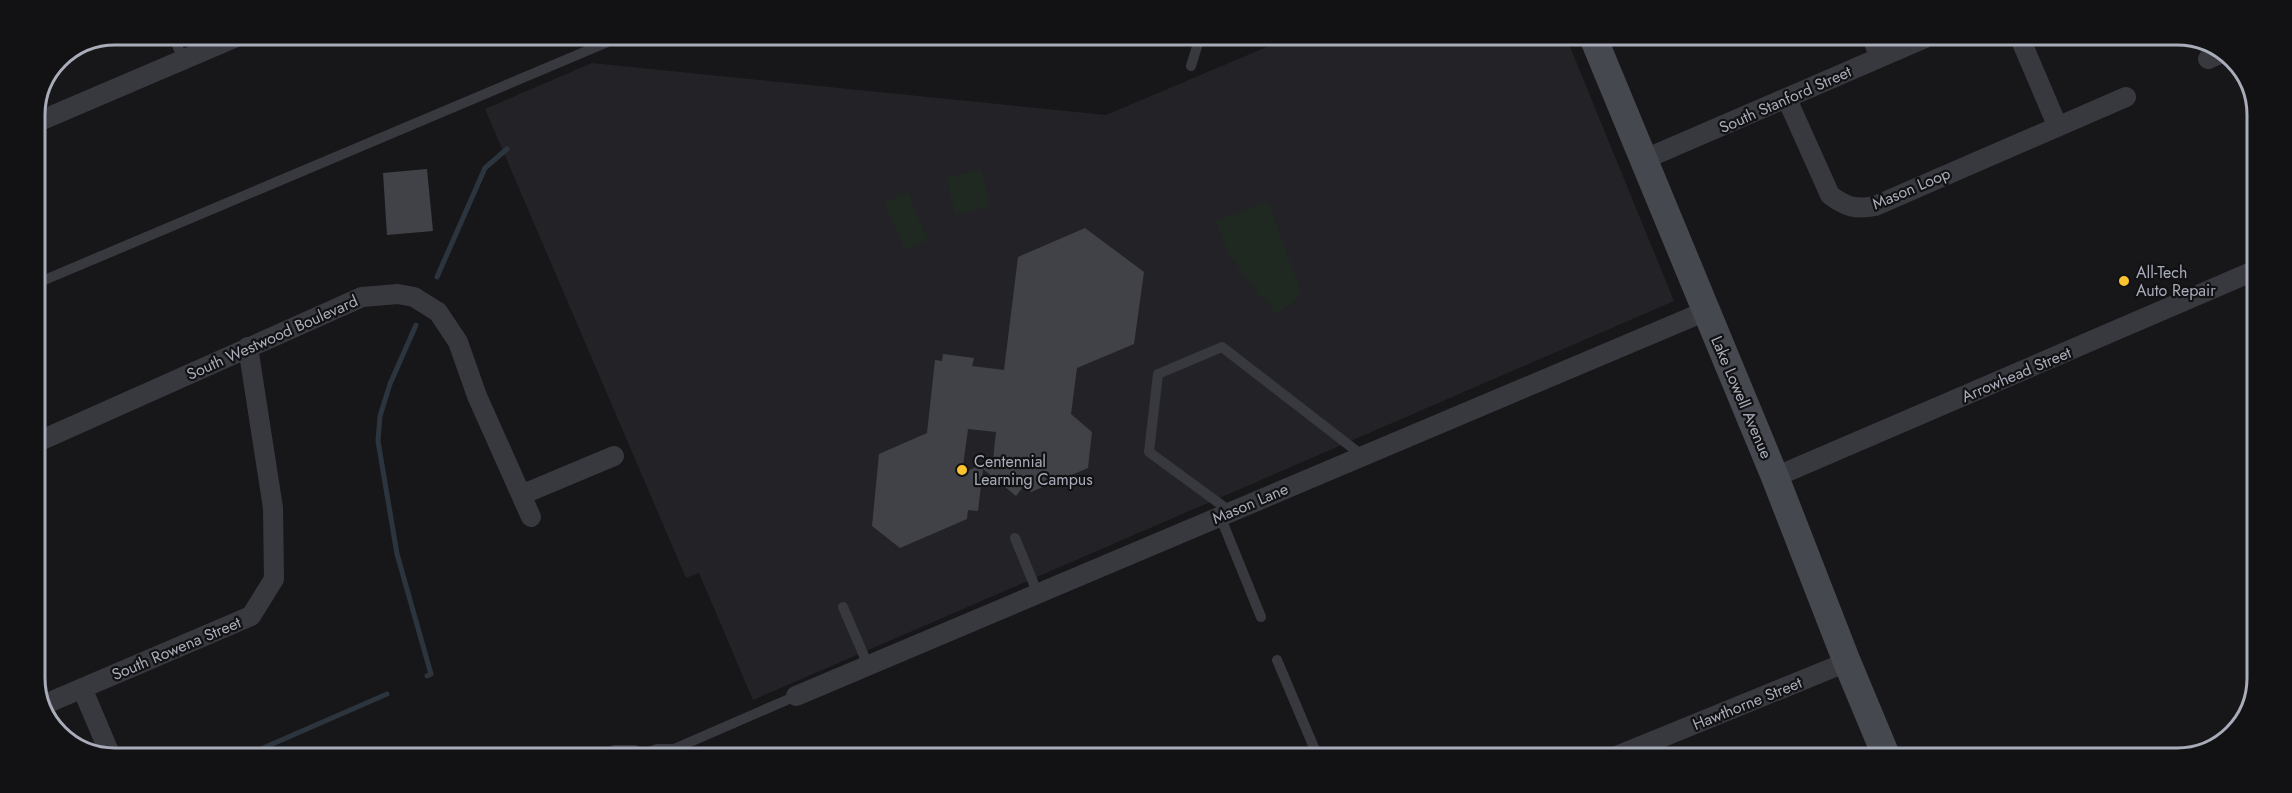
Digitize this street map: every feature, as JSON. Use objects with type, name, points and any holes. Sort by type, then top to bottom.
[{"type":"main road","name":"Lake Lowell Avenue","points":[[1596,45],[1775,477],[1883,748]]},
{"type":"street","points":[[45,114],[218,45]]},
{"type":"street","points":[[1875,45],[1880,57]]},
{"type":"street","name":"South Stanford Street","points":[[1645,159],[1909,45]]},
{"type":"street","points":[[2023,45],[2057,125]]},
{"type":"street","name":"Mason Loop","points":[[1787,99],[1830,195],[1843,205],[1858,209],[1875,206],[2057,125],[2126,97]]},
{"type":"street","name":"Arrowhead Street","points":[[1775,477],[2247,274]]},
{"type":"street","name":"South Westwood Boulevard","points":[[45,438],[362,297],[398,294],[414,297],[438,312],[458,342],[477,396],[531,517]]},
{"type":"street","name":"Mason Lane","points":[[796,696],[1706,311]]},
{"type":"street","name":"South Rowena Street","points":[[50,702],[251,616],[274,579],[273,508],[248,346]]},
{"type":"street","points":[[521,495],[614,456]]},
{"type":"street","name":"Hawthorne Street","points":[[1636,748],[1847,662]]},
{"type":"street","points":[[82,688],[107,747]]},
{"type":"lane","points":[[177,45],[183,60]]},
{"type":"lane","points":[[45,280],[601,45]]},
{"type":"lane","points":[[1191,66],[1198,45]]},
{"type":"lane","points":[[1261,617],[1225,514],[1149,452],[1158,374],[1222,347],[1363,456]]},
{"type":"lane","points":[[1015,538],[1038,594]]},
{"type":"lane","points":[[843,607],[868,665]]},
{"type":"lane","points":[[1277,660],[1314,748]]},
{"type":"lane","points":[[677,748],[796,696]]},
{"type":"shaded area","name":"Centennial Learning Campus","points":[[1271,45],[1569,45],[1674,301],[753,700],[699,573],[686,578],[485,109],[592,63],[1106,115]]},
{"type":"shaded area","points":[[982,169],[990,207],[955,215],[946,177]]},
{"type":"shaded area","points":[[908,192],[928,241],[904,249],[884,202]]},
{"type":"shaded area","points":[[1268,201],[1301,292],[1300,297],[1276,315],[1230,256],[1215,221]]},
{"type":"building","points":[[427,169],[433,231],[387,235],[383,173]]},
{"type":"building","points":[[1085,228],[1144,272],[1134,344],[1077,368],[1071,414],[1092,432],[1088,468],[1031,492],[1023,487],[1016,496],[983,469],[978,511],[968,510],[967,519],[900,548],[872,526],[879,454],[927,433],[935,360],[942,361],[943,354],[974,358],[972,366],[1004,370],[1018,257]],"holes":[[[968,429],[996,432],[993,460],[962,473]]]},
{"type":"waterway","points":[[437,277],[485,168],[507,149]]},
{"type":"waterway","points":[[416,325],[390,384],[380,416],[378,441],[397,554],[431,674],[427,676]]},
{"type":"waterway","points":[[263,748],[387,694]]},
{"type":"place","name":"All-Tech Auto Repair","points":[[2124,281]]},
{"type":"place","name":"Centennial Learning Campus","points":[[962,470]]}]
